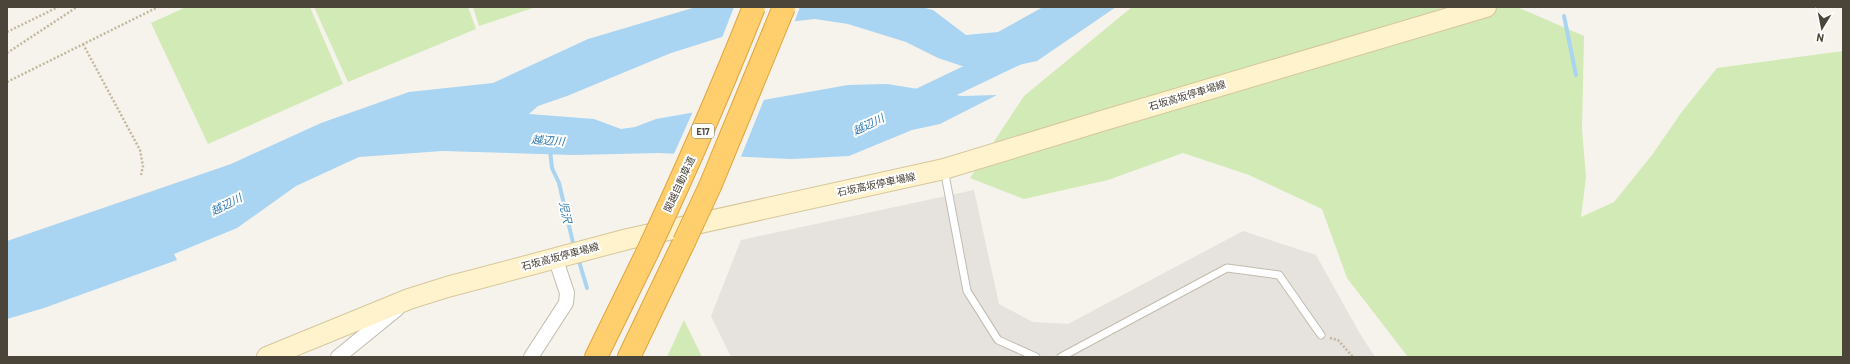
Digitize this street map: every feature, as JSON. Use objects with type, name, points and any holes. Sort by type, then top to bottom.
[{"type":"highway","name":"関越自動車道","points":[[596,357],[634,282],[688,164],[732,64],[754,7]]},
{"type":"highway","name":"E17","points":[[629,357],[711,184],[784,7]]},
{"type":"highway","points":[[582,357],[634,282]]},
{"type":"main road","name":"石坂高坂停車場線","points":[[266,357],[409,299],[586,249],[944,170],[1105,120],[1486,7]]},
{"type":"street","points":[[531,357],[566,303],[567,293],[561,256]]},
{"type":"street","points":[[338,357],[409,299]]},
{"type":"lane","points":[[944,170],[967,291],[998,340],[1036,357]]},
{"type":"lane","points":[[1061,357],[1227,268],[1279,275],[1321,335]]},
{"type":"path","points":[[7,32],[58,7]]},
{"type":"path","points":[[7,53],[77,7]]},
{"type":"path","points":[[7,82],[158,7]]},
{"type":"path","points":[[84,44],[140,150],[143,166],[141,175]]},
{"type":"path","points":[[1321,335],[1338,340],[1353,357]]},
{"type":"shaded area","points":[[974,190],[999,304],[1033,322],[1068,324],[1243,231],[1316,255],[1359,332],[1375,357],[731,357],[711,316],[741,240]]},
{"type":"green space","points":[[186,7],[310,7],[343,84],[208,144],[151,23]]},
{"type":"green space","points":[[314,7],[468,7],[476,29],[348,82]]},
{"type":"green space","points":[[473,7],[536,7],[479,26]]},
{"type":"green space","points":[[1132,7],[1517,7],[1584,36],[1582,129],[1586,177],[1581,217],[1614,202],[1652,155],[1681,113],[1717,68],[1843,51],[1843,357],[1408,357],[1347,278],[1322,209],[1249,175],[1183,153],[1108,180],[1024,199],[970,178],[1024,96]]},
{"type":"green space","points":[[684,320],[702,357],[667,357]]},
{"type":"water","points":[[696,7],[921,7],[933,10],[966,35],[998,32],[1043,7],[1116,7],[1037,61],[1014,66],[962,66],[938,58],[906,42],[848,24],[815,19],[760,25],[671,53],[567,96],[538,106],[529,114],[594,119],[621,129],[635,127],[656,119],[848,85],[887,84],[962,96],[997,95],[940,124],[912,130],[849,156],[792,159],[659,153],[573,155],[442,151],[359,157],[296,186],[237,228],[174,254],[177,260],[44,308],[7,319],[7,241],[231,164],[321,123],[409,92],[493,83],[588,39]]},
{"type":"pier","points":[[734,7],[800,7],[794,23],[760,27],[722,38]]},
{"type":"pier","points":[[765,97],[740,159],[673,156],[694,109]]},
{"type":"waterway","points":[[1564,16],[1576,75]]},
{"type":"waterway","name":"越辺川","points":[[909,105],[1020,52]]},
{"type":"waterway","name":"児沢","points":[[550,150],[552,168],[559,183],[574,247]]},
{"type":"waterway","name":"児沢","points":[[578,258],[587,288]]}]
